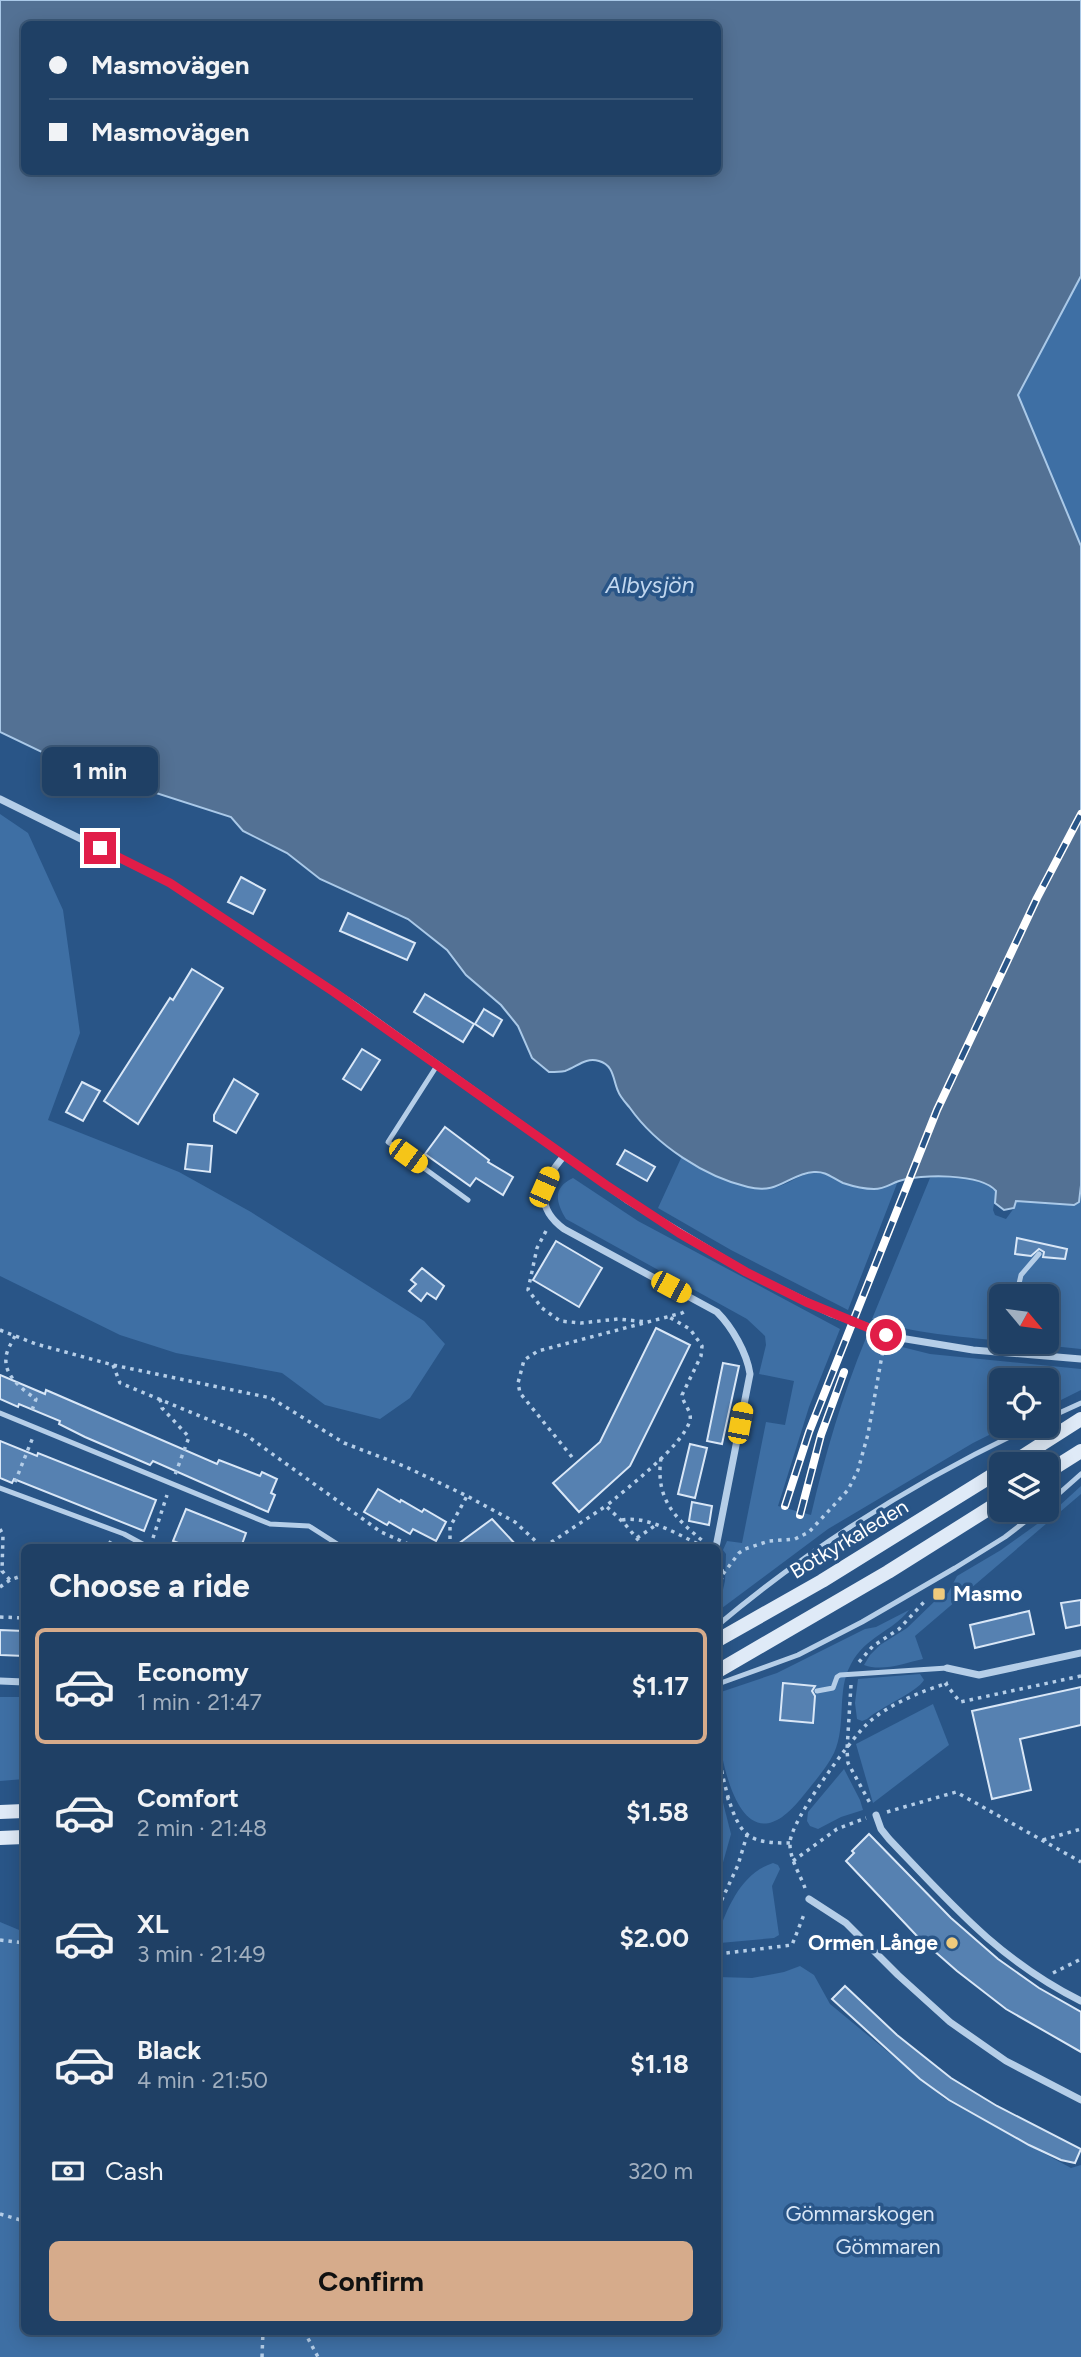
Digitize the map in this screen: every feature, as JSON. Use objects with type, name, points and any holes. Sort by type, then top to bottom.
[{"type":"main road","points":[[1029,1452],[1081,1419]]},
{"type":"main road","points":[[1059,1465],[1081,1451]]},
{"type":"main road","name":"Botkyrkaleden","points":[[721,1638],[822,1581],[989,1477]]},
{"type":"main road","points":[[721,1669],[888,1572],[989,1509]]},
{"type":"main road","points":[[0,1812],[21,1811]]},
{"type":"main road","points":[[0,1838],[21,1837]]},
{"type":"street","points":[[0,799],[170,883],[357,1007],[627,1200],[746,1272],[832,1314],[886,1335],[931,1345],[989,1351]]},
{"type":"street","points":[[564,1156],[552,1170],[544,1187],[545,1205],[552,1220],[717,1312],[725,1320],[748,1363],[750,1374],[712,1544]]},
{"type":"street","points":[[1016,1354],[1081,1359]]},
{"type":"street","points":[[947,1668],[973,1675],[1081,1653]]},
{"type":"street","points":[[0,1681],[21,1682]]},
{"type":"street","points":[[876,1815],[881,1829],[889,1839],[973,1927],[1003,1953],[1081,2001]]},
{"type":"street","points":[[810,1899],[846,1923],[950,2022],[1006,2061],[1081,2101]]},
{"type":"lane","points":[[438,1064],[388,1142],[468,1200]]},
{"type":"lane","points":[[1019,1284],[1021,1275],[1039,1254]]},
{"type":"lane","points":[[1059,1413],[1081,1403]]},
{"type":"lane","points":[[0,1413],[270,1524],[309,1526],[337,1544]]},
{"type":"lane","points":[[721,1622],[760,1590],[852,1525],[958,1462],[1007,1438]]},
{"type":"lane","points":[[1059,1493],[1081,1474]]},
{"type":"lane","points":[[0,1488],[124,1534],[143,1544]]},
{"type":"lane","points":[[721,1683],[798,1655],[862,1622],[965,1562],[1024,1522]]},
{"type":"lane","points":[[817,1691],[833,1688],[837,1677],[854,1673],[947,1668]]},
{"type":"path","points":[[552,1220],[537,1248],[528,1290],[542,1308],[560,1321],[581,1323],[618,1319],[649,1322]]},
{"type":"path","points":[[572,1457],[520,1393],[518,1383],[524,1360],[538,1352],[682,1313],[693,1298]]},
{"type":"path","points":[[548,1544],[606,1506],[649,1470],[686,1430],[690,1413],[682,1395],[702,1351],[701,1341],[690,1329],[668,1317]]},
{"type":"path","points":[[0,1330],[36,1344],[113,1365],[271,1398],[344,1443],[404,1466],[515,1522],[540,1544]]},
{"type":"path","points":[[721,1580],[734,1559],[745,1549],[769,1541],[795,1539],[808,1532],[848,1490],[858,1470],[869,1434],[886,1335]]},
{"type":"path","points":[[15,1336],[6,1357],[9,1373],[23,1391],[36,1399],[32,1411]]},
{"type":"path","points":[[113,1365],[120,1383],[246,1434],[381,1532],[408,1544]]},
{"type":"path","points":[[150,1544],[189,1437],[162,1408],[160,1399]]},
{"type":"path","points":[[11,1493],[37,1429]]},
{"type":"path","points":[[662,1456],[660,1485],[668,1507],[685,1527],[707,1544]]},
{"type":"path","points":[[450,1544],[450,1527],[467,1496]]},
{"type":"path","points":[[606,1506],[642,1544]]},
{"type":"path","points":[[622,1520],[637,1520],[656,1525],[704,1544]]},
{"type":"path","points":[[637,1538],[656,1525]]},
{"type":"path","points":[[0,1529],[3,1535],[2,1571],[10,1580]]},
{"type":"path","points":[[721,1566],[723,1574]]},
{"type":"path","points":[[0,1587],[21,1576]]},
{"type":"path","points":[[876,1815],[848,1763],[849,1696],[854,1673],[861,1657],[899,1629],[932,1597]]},
{"type":"path","points":[[0,1617],[21,1618]]},
{"type":"path","points":[[721,1954],[792,1945],[810,1899],[793,1861],[790,1843],[793,1828],[804,1807],[866,1725],[909,1697],[973,1675]]},
{"type":"path","points":[[945,1683],[960,1702],[1081,1676]]},
{"type":"path","points":[[721,1766],[736,1819],[747,1835],[776,1843],[790,1843]]},
{"type":"path","points":[[793,1861],[838,1829],[956,1792],[1081,1861]]},
{"type":"path","points":[[721,1800],[729,1798]]},
{"type":"path","points":[[1043,1840],[1081,1829]]},
{"type":"path","points":[[721,1902],[738,1865],[747,1835]]},
{"type":"path","points":[[0,1940],[21,1943]]},
{"type":"path","points":[[1042,1979],[1081,1959]]},
{"type":"path","points":[[0,2214],[21,2220]]},
{"type":"path","points":[[262,2357],[263,2335]]},
{"type":"path","points":[[306,2335],[318,2357]]},
{"type":"green space","points":[[1081,276],[1081,546],[1018,395]]},
{"type":"green space","points":[[0,814],[28,833],[63,910],[80,1033],[48,1120],[179,1172],[251,1212],[424,1321],[445,1344],[410,1398],[380,1419],[325,1405],[282,1373],[176,1353],[120,1335],[0,1276]]},
{"type":"green space","points":[[682,1156],[715,1175],[754,1188],[777,1187],[812,1173],[821,1173],[863,1189],[878,1189],[898,1181],[848,1310],[731,1250],[658,1208]]},
{"type":"green space","points":[[573,1178],[638,1221],[840,1329],[809,1407],[778,1506],[811,1515],[835,1426],[866,1338],[930,1354],[1081,1369],[1081,1390],[1059,1401],[1059,1368],[989,1368],[989,1435],[828,1529],[721,1609],[726,1554],[723,1550],[727,1541],[742,1543],[766,1422],[785,1425],[794,1381],[759,1374],[766,1345],[765,1336],[747,1319],[566,1219],[558,1201],[562,1186]]},
{"type":"green space","points":[[930,1178],[970,1178],[984,1182],[996,1191],[993,1210],[995,1215],[1006,1219],[1016,1201],[1074,1205],[1081,1185],[1081,1349],[1059,1347],[1059,1284],[989,1284],[989,1340],[919,1331],[872,1319]]},
{"type":"green space","points":[[1081,1486],[1081,1494],[1059,1513],[1059,1506]]},
{"type":"green space","points":[[1040,1522],[1048,1522],[915,1636],[923,1659],[886,1667],[864,1665],[880,1645],[907,1628],[937,1599],[948,1593],[957,1576],[1001,1550]]},
{"type":"green space","points":[[909,1610],[895,1624],[871,1640],[851,1664],[844,1685],[838,1742],[824,1770],[783,1816],[767,1823],[753,1820],[741,1809],[726,1772],[721,1751],[721,1692],[777,1673],[865,1629],[876,1627]]},
{"type":"green space","points":[[920,1674],[924,1680],[920,1685],[867,1719],[857,1719],[855,1703],[858,1679]]},
{"type":"green space","points":[[0,1697],[21,1697],[21,1779],[0,1781]]},
{"type":"green space","points":[[933,1704],[949,1745],[873,1803],[856,1744]]},
{"type":"green space","points":[[844,1769],[863,1810],[841,1817],[818,1829],[810,1826],[807,1821],[808,1812]]},
{"type":"green space","points":[[721,1795],[731,1834],[721,1866]]},
{"type":"green space","points":[[773,1863],[780,1869],[772,1886],[779,1935],[774,1938],[721,1943],[721,1926],[726,1912],[745,1882]]},
{"type":"green space","name":"Gömmarskogen","points":[[0,1922],[21,1931],[21,2335],[721,2335],[721,1977],[752,1978],[800,1966],[814,1975],[830,2004],[945,2099],[1071,2168],[1081,2165],[1081,2357],[0,2357]]},
{"type":"water","name":"Albysjön","points":[[0,0],[1081,0],[1081,276],[1018,395],[1081,546],[1079,1202],[1074,1205],[1016,1201],[1014,1208],[1004,1210],[995,1203],[996,1191],[988,1185],[950,1177],[909,1179],[874,1189],[850,1185],[826,1174],[814,1172],[797,1176],[776,1186],[759,1189],[715,1176],[683,1158],[653,1135],[622,1098],[610,1069],[604,1063],[589,1060],[565,1071],[549,1072],[532,1058],[518,1026],[501,1005],[466,975],[447,950],[408,919],[320,879],[287,853],[243,831],[231,817],[69,765],[0,732]]},
{"type":"building","points":[[241,877],[265,890],[253,914],[228,902]]},
{"type":"building","points":[[348,913],[415,943],[407,960],[340,931]]},
{"type":"building","points":[[192,969],[223,988],[138,1124],[104,1101],[170,998],[173,1000]]},
{"type":"building","points":[[425,994],[474,1024],[463,1042],[414,1012]]},
{"type":"building","points":[[484,1009],[502,1020],[493,1036],[475,1024]]},
{"type":"building","points":[[362,1049],[380,1060],[361,1090],[343,1079]]},
{"type":"building","points":[[234,1079],[258,1094],[236,1133],[214,1121],[214,1115]]},
{"type":"building","points":[[82,1082],[100,1091],[83,1121],[66,1112]]},
{"type":"building","points":[[445,1127],[489,1160],[488,1162],[513,1177],[503,1195],[476,1178],[470,1186],[425,1154]]},
{"type":"building","points":[[188,1144],[212,1146],[210,1172],[185,1169]]},
{"type":"building","points":[[625,1150],[655,1167],[647,1181],[617,1164]]},
{"type":"building","points":[[1017,1238],[1067,1249],[1065,1259],[1043,1257],[1044,1252],[1039,1249],[1031,1256],[1015,1254]]},
{"type":"building","points":[[556,1241],[602,1268],[579,1307],[533,1280]]},
{"type":"building","points":[[422,1268],[444,1286],[436,1299],[427,1293],[421,1301],[409,1291],[416,1284],[411,1280]]},
{"type":"building","points":[[656,1328],[690,1345],[630,1466],[579,1512],[553,1483],[600,1442]]},
{"type":"building","points":[[723,1363],[739,1366],[722,1444],[707,1441]]},
{"type":"building","points":[[0,1375],[45,1394],[46,1390],[217,1464],[219,1460],[260,1476],[262,1472],[277,1479],[271,1493],[275,1495],[268,1512],[153,1461],[150,1465],[85,1437],[59,1424],[60,1421],[0,1399]]},
{"type":"building","points":[[0,1441],[37,1456],[38,1453],[156,1500],[144,1531],[14,1479],[12,1483],[0,1478]]},
{"type":"building","points":[[690,1444],[707,1448],[695,1498],[678,1494]]},
{"type":"building","points":[[378,1489],[446,1522],[436,1541],[413,1529],[410,1534],[389,1522],[387,1525],[364,1512]]},
{"type":"building","points":[[692,1502],[712,1506],[709,1525],[689,1521]]},
{"type":"building","points":[[186,1509],[246,1533],[242,1544],[181,1544],[173,1541]]},
{"type":"building","points":[[492,1519],[515,1544],[458,1544]]},
{"type":"building","points":[[1081,1600],[1081,1625],[1066,1628],[1061,1603]]},
{"type":"building","points":[[1029,1611],[1034,1634],[975,1648],[970,1625]]},
{"type":"building","points":[[0,1630],[21,1631],[21,1656],[0,1655]]},
{"type":"building","points":[[783,1683],[815,1686],[812,1691],[815,1696],[813,1723],[780,1720]]},
{"type":"building","points":[[1081,1687],[1081,1725],[1020,1739],[1031,1790],[992,1799],[972,1711]]},
{"type":"building","name":"Ormen Långe","points":[[869,1834],[951,1918],[998,1959],[1039,1988],[1081,2012],[1081,2052],[1006,2009],[916,1935],[846,1861]]},
{"type":"building","points":[[845,1986],[897,2035],[951,2078],[997,2106],[1081,2149],[1075,2163],[1061,2160],[1029,2145],[949,2100],[920,2079],[832,1999]]},
{"type":"railway","points":[[785,1506],[809,1432],[937,1110],[1037,898],[1081,814]]},
{"type":"railway","points":[[800,1515],[821,1435],[844,1372]]},
{"type":"place","name":"Masmo","points":[[939,1594]]},
{"type":"place","name":"Ormen Långe","points":[[952,1943]]},
{"type":"route","points":[[100,848],[170,883],[357,1007],[627,1200],[679,1233],[746,1272],[806,1302],[886,1335]]},
{"type":"park label","name":"Gömmaren","points":[[888,2247]]}]
